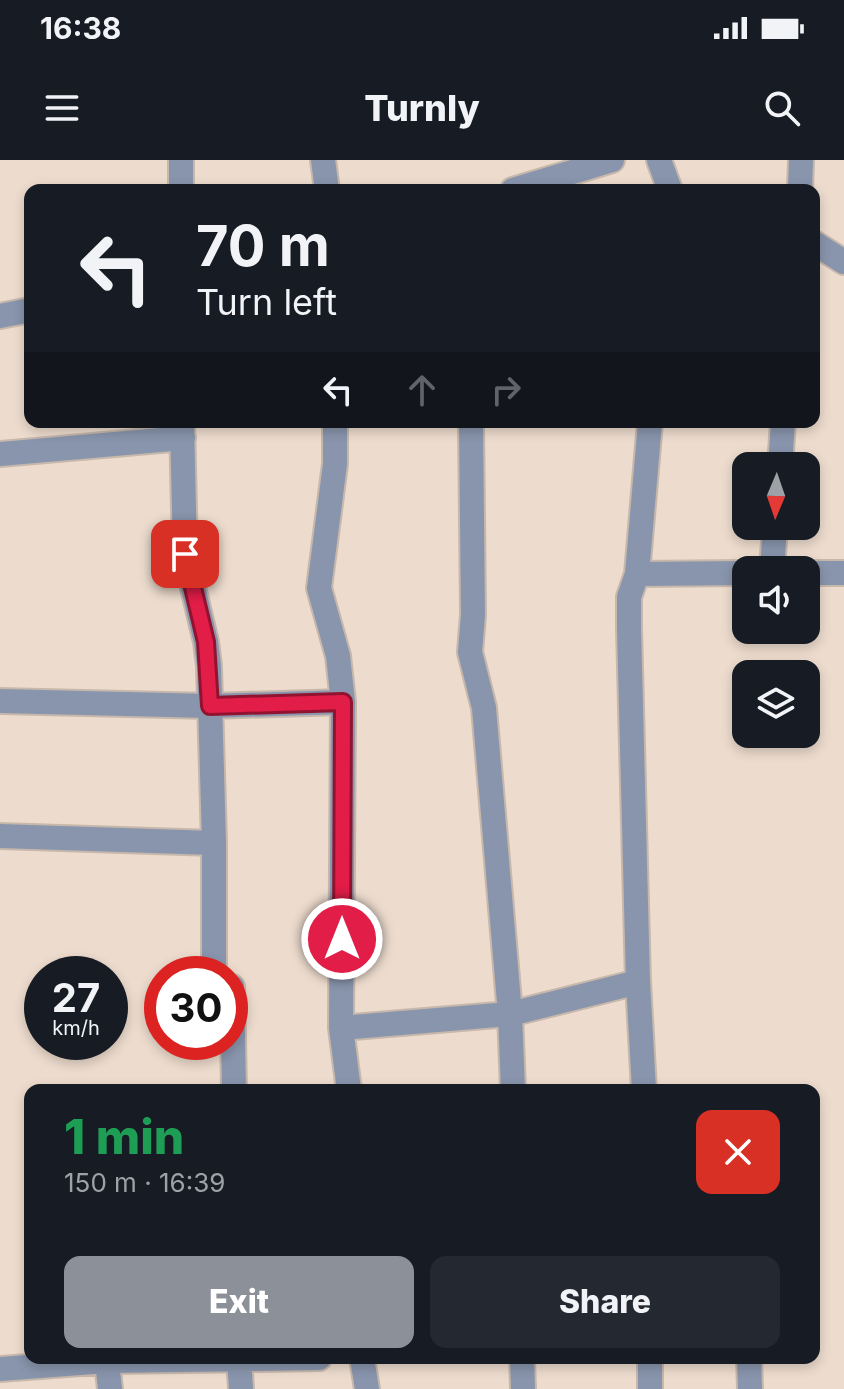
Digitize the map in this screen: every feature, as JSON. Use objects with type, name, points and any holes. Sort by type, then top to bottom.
[{"type":"street","points":[[181,160],[181,184]]},
{"type":"street","points":[[323,160],[326,184]]},
{"type":"street","points":[[533,184],[612,160]]},
{"type":"street","points":[[659,160],[668,184]]},
{"type":"street","points":[[800,184],[801,160]]},
{"type":"street","points":[[820,247],[844,262]]},
{"type":"street","points":[[0,316],[24,311]]},
{"type":"street","points":[[335,428],[335,464],[319,588],[338,656],[342,691],[341,1028],[348,1084]]},
{"type":"street","points":[[471,428],[473,615],[470,652],[484,708],[510,1014],[513,1084]]},
{"type":"street","points":[[644,1084],[629,628],[649,428]]},
{"type":"street","points":[[781,452],[783,428]]},
{"type":"street","points":[[0,454],[182,430],[185,554],[206,642],[221,956]]},
{"type":"street","points":[[820,573],[844,573]]},
{"type":"street","points":[[633,585],[732,574]]},
{"type":"street","points":[[0,701],[209,686],[342,691]]},
{"type":"street","points":[[0,836],[214,843]]},
{"type":"street","points":[[341,1028],[510,1014],[638,982]]},
{"type":"street","points":[[231,1060],[233,1084]]},
{"type":"street","points":[[0,1369],[67,1364]]},
{"type":"street","points":[[107,1364],[110,1389]]},
{"type":"street","points":[[239,1364],[241,1389]]},
{"type":"street","points":[[363,1364],[367,1389]]},
{"type":"street","points":[[522,1364],[523,1389]]},
{"type":"street","points":[[650,1364],[650,1389]]},
{"type":"street","points":[[749,1364],[750,1389]]},
{"type":"route","points":[[185,554],[206,642],[210,706],[343,702],[342,939]]}]
